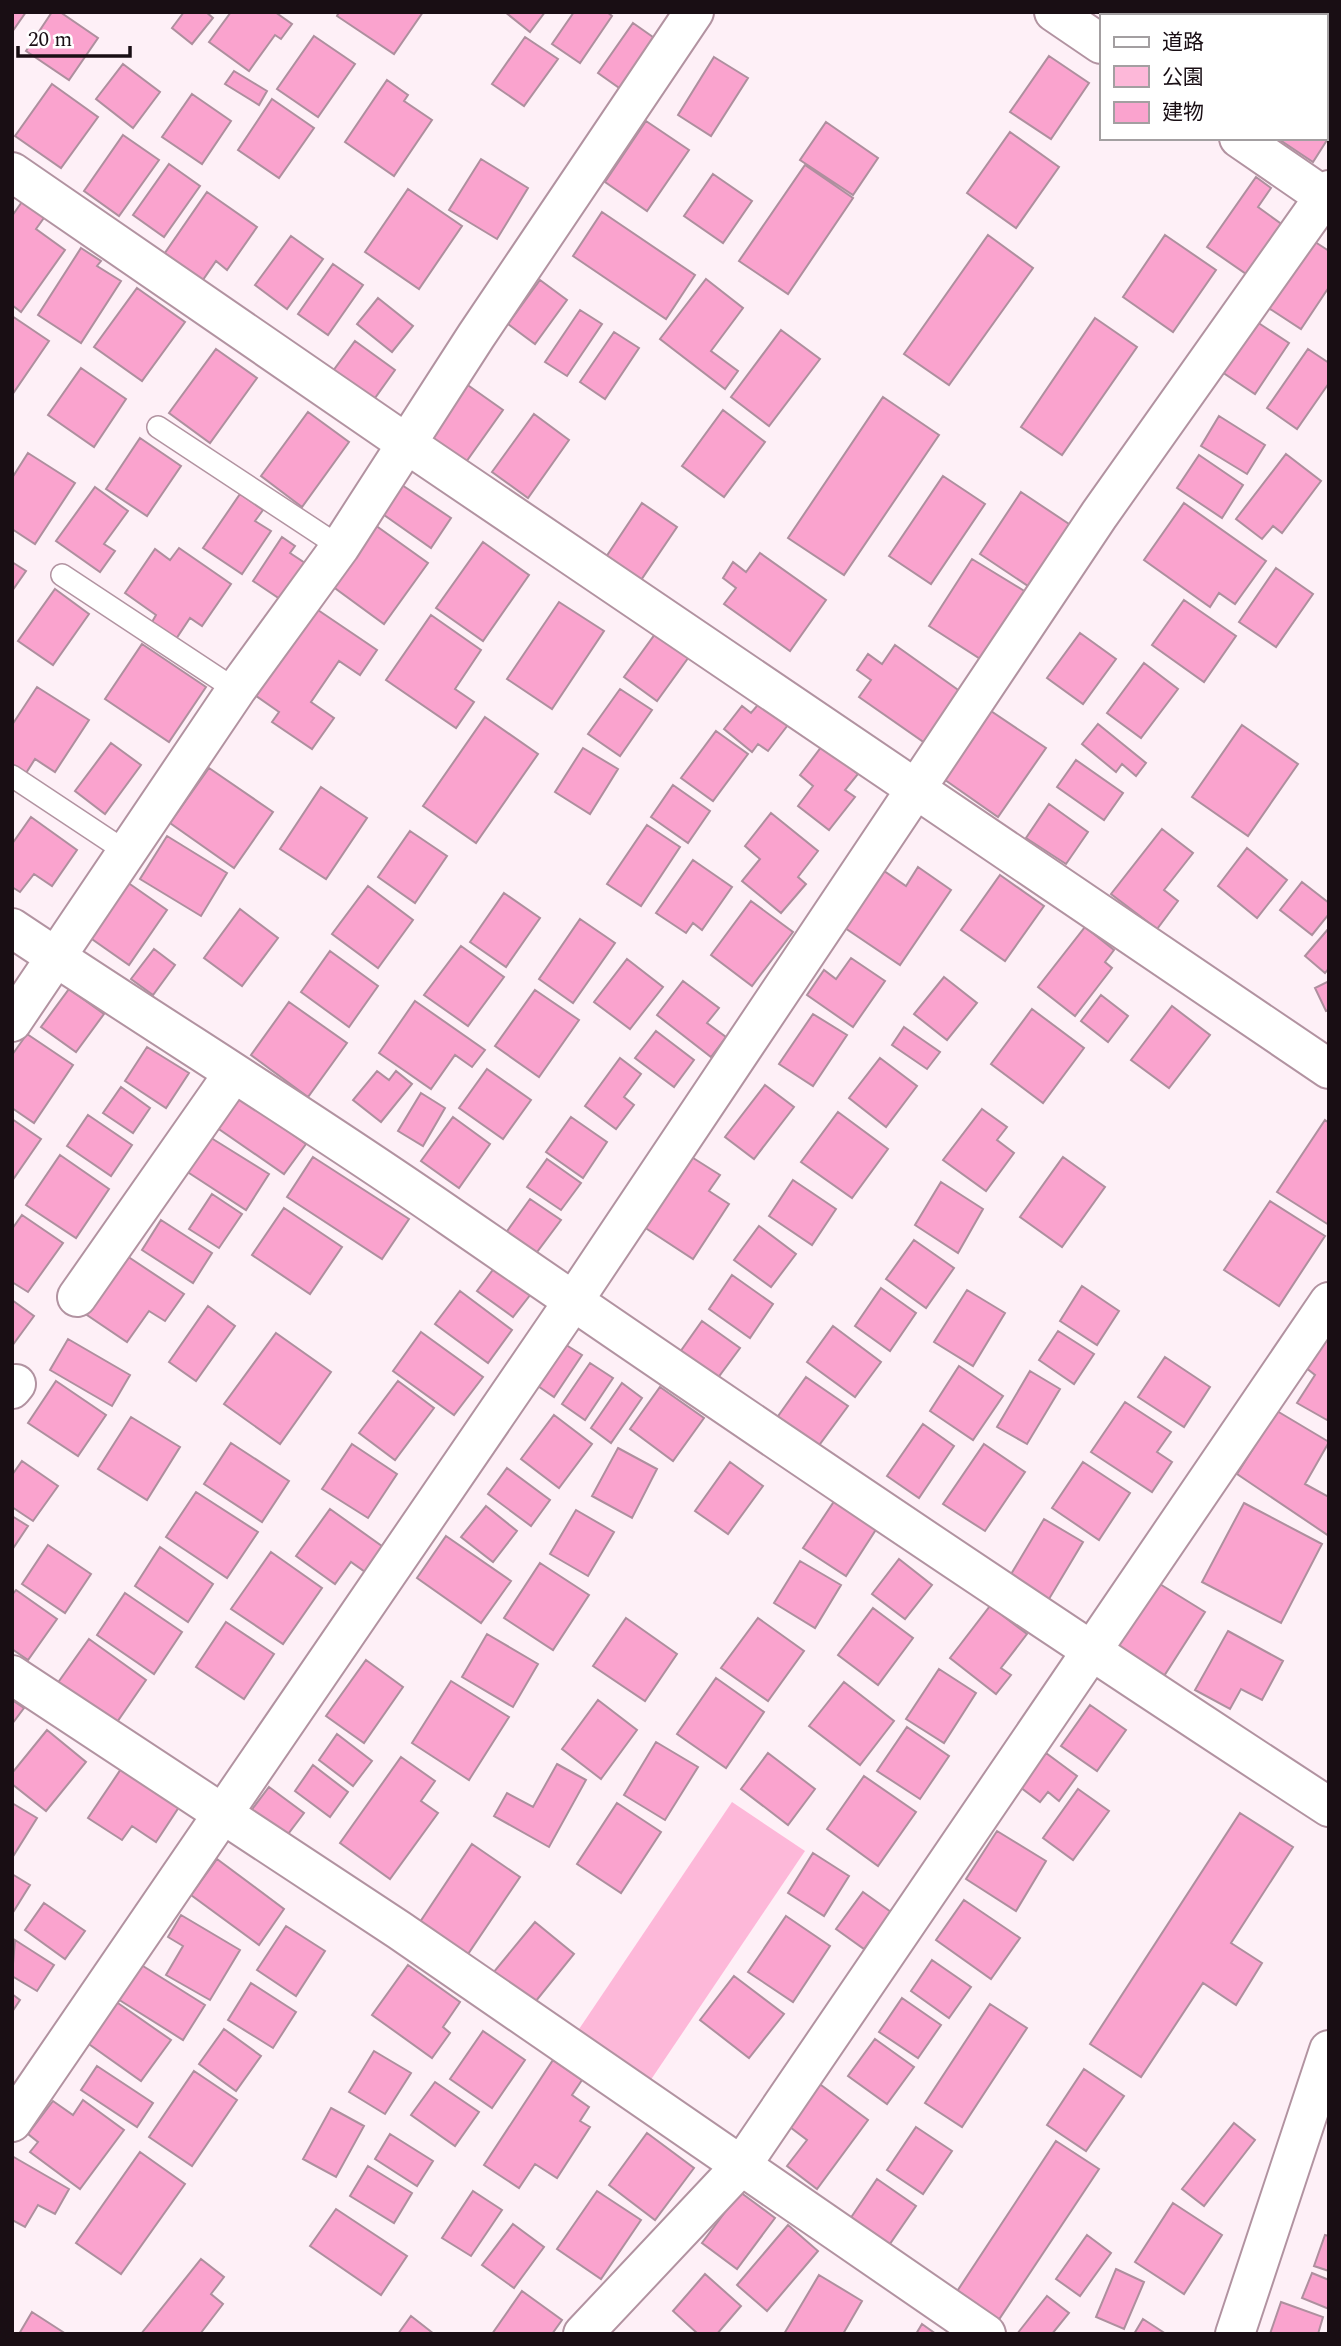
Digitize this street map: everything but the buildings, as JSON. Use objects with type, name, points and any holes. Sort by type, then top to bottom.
[{"type":"street","points":[[12,1022],[236,690],[340,547],[476,336],[694,12]]},
{"type":"street","points":[[1054,12],[1100,43]]},
{"type":"street","points":[[12,2122],[572,1303],[1099,516],[1327,196],[1242,140]]},
{"type":"street","points":[[12,172],[407,444],[1329,1069]]},
{"type":"street","points":[[12,928],[448,1215],[572,1303],[1090,1651],[1329,1807]]},
{"type":"street","points":[[77,1297],[233,1074]]},
{"type":"street","points":[[583,2334],[741,2166],[1329,1301]]},
{"type":"street","points":[[12,1675],[399,1930],[986,2334]]},
{"type":"street","points":[[1235,2334],[1329,2050]]},
{"type":"lane","points":[[158,428],[340,547]]},
{"type":"lane","points":[[62,575],[236,690]]},
{"type":"lane","points":[[12,776],[128,853]]},
{"type":"green space","points":[[732,1802],[805,1851],[644,2090],[571,2041]]}]
